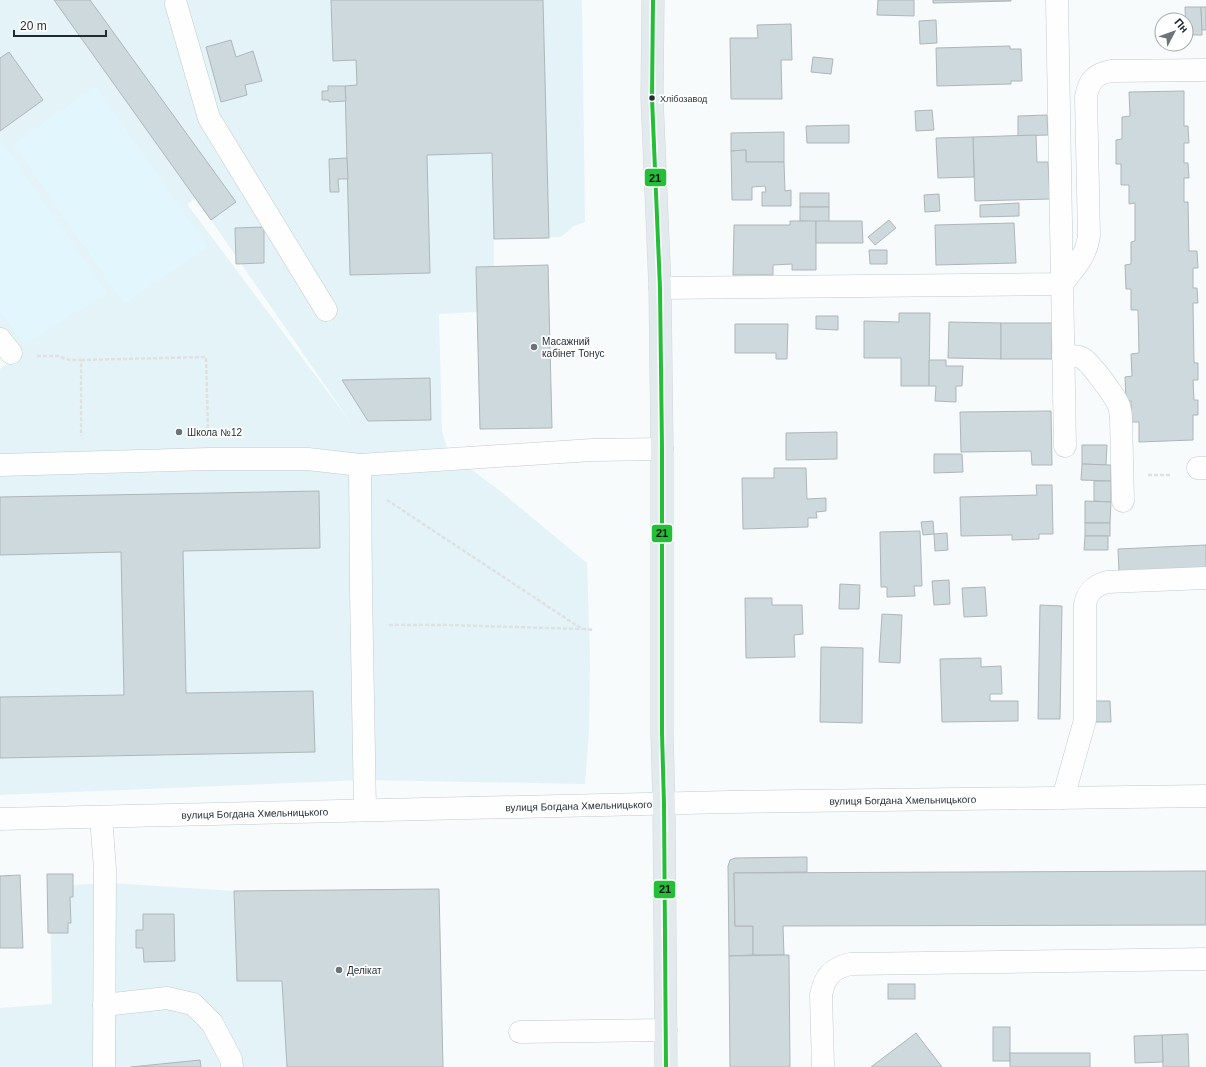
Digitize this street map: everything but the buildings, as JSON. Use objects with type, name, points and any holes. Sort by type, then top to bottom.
[{"type":"main road","points":[[653,0],[652,98],[660,288],[662,449],[662,733],[666,1067]]},
{"type":"street","points":[[1056,0],[1064,446]]},
{"type":"street","points":[[174,1],[209,118],[326,310]]},
{"type":"street","points":[[1062,284],[1084,256],[1088,246],[1086,97],[1088,87],[1093,79],[1101,73],[1111,71],[1206,70]]},
{"type":"street","points":[[660,288],[1062,284]]},
{"type":"street","points":[[1063,356],[1082,358],[1114,396],[1119,407],[1121,418],[1123,501]]},
{"type":"street","points":[[0,465],[209,459],[308,459],[360,473],[592,450],[662,449]]},
{"type":"street","points":[[360,473],[361,625],[365,810]]},
{"type":"street","points":[[1063,798],[1085,720],[1086,597],[1098,584],[1107,582],[1206,578]]},
{"type":"street","name":"вулиця Богдана Хмельницького","points":[[0,819],[729,802],[1206,796]]},
{"type":"street","points":[[101,817],[105,869],[104,1067]]},
{"type":"street","points":[[823,1067],[821,995],[824,983],[829,974],[838,967],[850,964],[1206,959]]},
{"type":"street","points":[[104,1005],[166,998],[193,1004],[212,1023],[231,1059],[232,1067]]},
{"type":"street","points":[[520,1032],[666,1030]]},
{"type":"path","points":[[5,346],[19,356],[58,356],[70,360],[206,357],[209,459]]},
{"type":"path","points":[[80,360],[82,463]]},
{"type":"path","points":[[1122,475],[1179,474],[1191,469],[1202,468]]},
{"type":"path","points":[[360,473],[582,629]]},
{"type":"path","points":[[361,625],[447,625],[594,630]]},
{"type":"shaded area","name":"Школа №12","points":[[0,0],[582,0],[585,222],[574,226],[561,237],[494,239],[494,266],[476,267],[477,312],[439,314],[442,430],[448,452],[500,491],[587,563],[590,658],[589,731],[585,784],[365,780],[0,795],[0,369],[7,364],[0,355]],"holes":[[[196,198],[351,423],[187,204]]]},
{"type":"shaded area","points":[[96,86],[208,247],[124,304],[13,144]]},
{"type":"shaded area","points":[[1,140],[107,293],[25,344],[0,312]]},
{"type":"shaded area","points":[[110,883],[234,891],[237,981],[282,981],[287,1067],[0,1067],[0,1008],[52,1004],[50,886]]},
{"type":"transit line","name":"21","points":[[653,0],[652,98],[660,288],[662,449],[662,733],[666,1067]]},
{"type":"place","name":"Хлібозавод","points":[[652,98]]},
{"type":"place","name":"Масажний кабінет Тонус","points":[[534,347]]},
{"type":"place","name":"Школа №12","points":[[179,432]]},
{"type":"place","name":"Делікат","points":[[339,970]]}]
